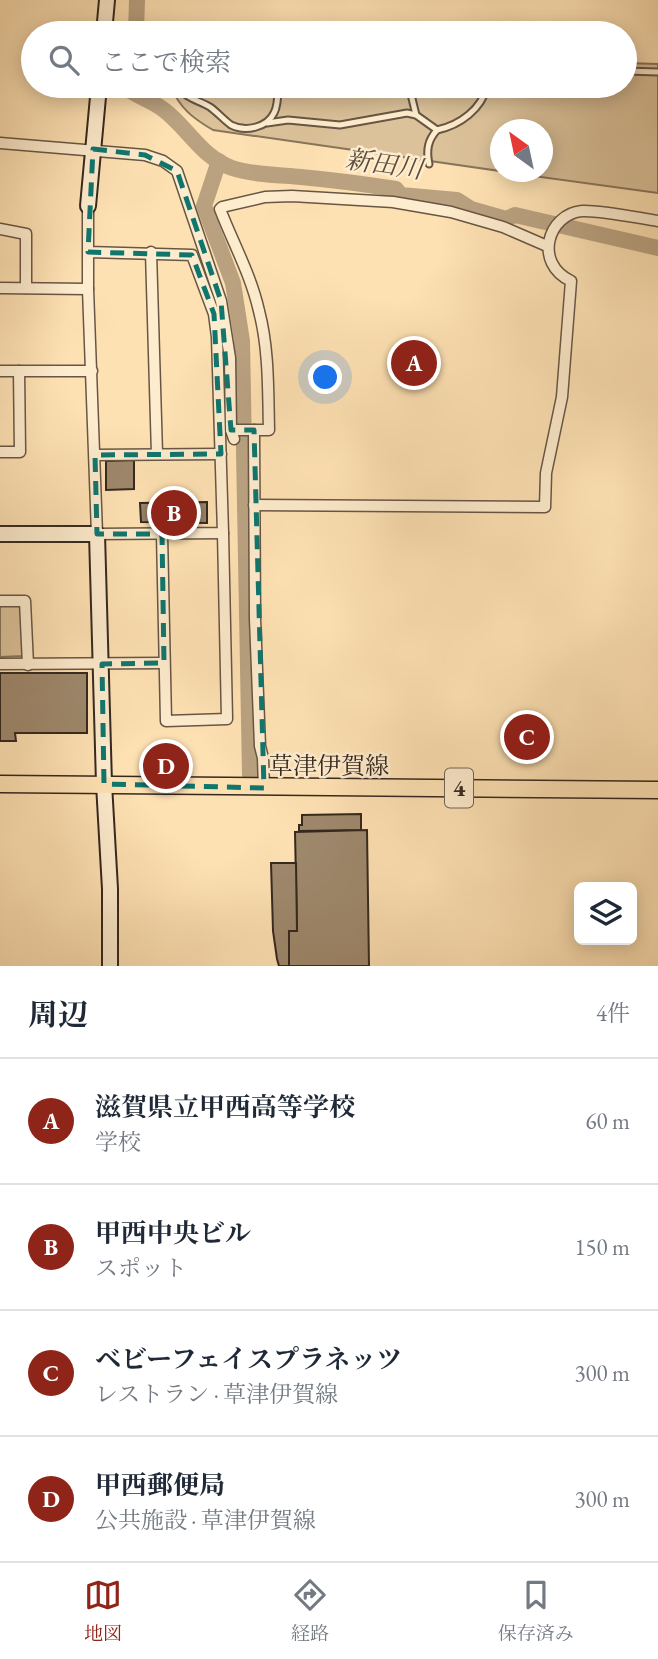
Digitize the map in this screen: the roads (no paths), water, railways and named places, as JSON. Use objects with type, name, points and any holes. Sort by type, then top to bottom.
[{"type":"main road","name":"草津伊賀線","points":[[0,784],[658,790]]},
{"type":"street","points":[[105,21],[107,0]]},
{"type":"street","points":[[98,98],[88,206],[88,289],[104,784],[110,877],[110,966]]},
{"type":"street","points":[[0,142],[145,155],[163,161],[177,171],[221,302],[230,358],[234,433],[269,430],[266,351],[260,311],[220,209],[222,207],[265,197],[292,196],[393,202],[451,212],[503,227],[547,246]]},
{"type":"street","points":[[254,505],[545,507],[546,472],[562,397],[571,281],[560,275],[551,264],[547,246],[555,229],[569,215],[582,211],[658,220]]},
{"type":"street","points":[[0,229],[26,234],[26,288]]},
{"type":"street","points":[[88,252],[192,255],[214,314],[221,454],[227,719],[166,721],[162,534]]},
{"type":"street","points":[[151,253],[157,454]]},
{"type":"street","points":[[0,288],[88,289]]},
{"type":"street","points":[[0,370],[92,371]]},
{"type":"street","points":[[0,452],[20,452],[19,371]]},
{"type":"street","points":[[252,430],[255,619],[260,746],[263,758],[257,788]]},
{"type":"street","points":[[95,455],[221,454]]},
{"type":"street","points":[[0,534],[223,533]]},
{"type":"street","points":[[0,601],[25,601],[28,664]]},
{"type":"street","points":[[0,664],[164,663]]},
{"type":"lane","points":[[637,71],[658,72]]},
{"type":"lane","points":[[191,98],[208,106],[230,124],[246,130],[288,120],[340,125],[407,113],[416,115],[437,130]]},
{"type":"lane","points":[[267,123],[275,112],[277,98]]},
{"type":"lane","points":[[412,98],[416,115]]},
{"type":"lane","points":[[429,164],[430,138],[437,130],[449,127],[475,109],[484,98]]},
{"type":"waterway","name":"新田川","points":[[136,21],[137,0]]},
{"type":"waterway","name":"新田川","points":[[144,98],[173,117],[203,150],[232,168],[396,189],[401,195],[457,200],[471,209],[506,219],[515,215],[658,248]]},
{"type":"waterway","points":[[219,161],[204,206],[233,283],[242,341],[250,775]]},
{"type":"place","name":"滋賀県立甲西高等学校","points":[[414,363]]},
{"type":"place","name":"甲西中央ビル","points":[[174,513]]},
{"type":"place","name":"ベビーフェイスプラネッツ","points":[[527,737]]},
{"type":"place","name":"甲西郵便局","points":[[166,766]]}]
